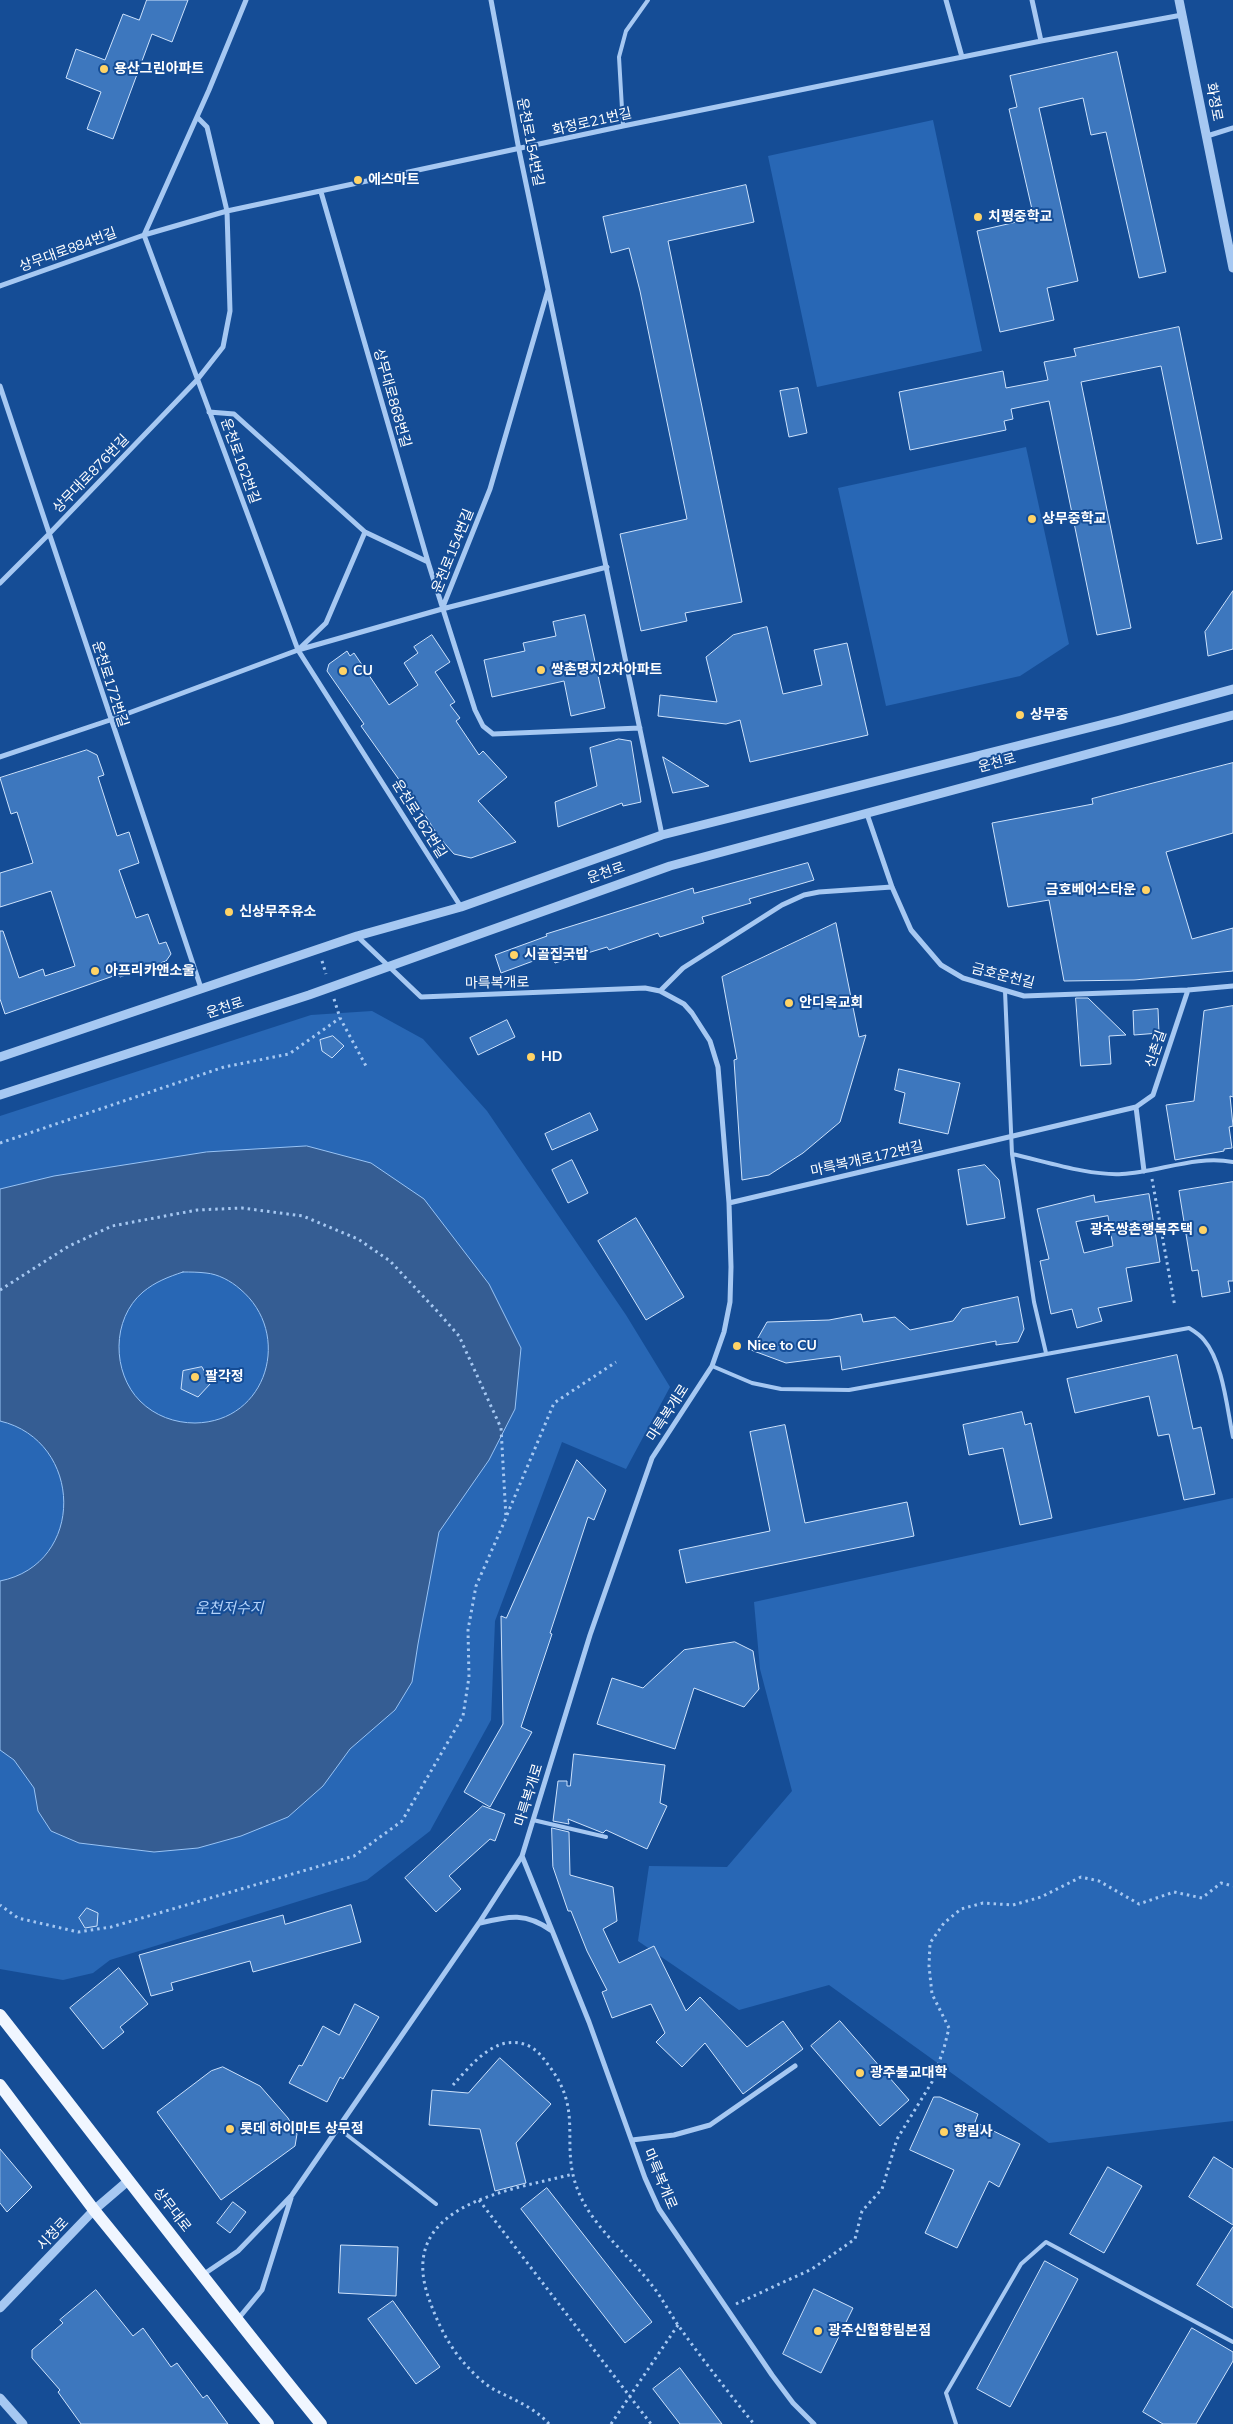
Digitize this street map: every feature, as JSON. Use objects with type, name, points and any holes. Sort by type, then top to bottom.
[{"type":"main road","name":"상무대로","points":[[0,2015],[204,2274],[236,2321],[321,2424]]},
{"type":"main road","points":[[0,2085],[94,2210],[268,2424]]},
{"type":"street","points":[[144,235],[246,0]]},
{"type":"street","name":"운천로154번길","points":[[491,0],[519,150],[662,835]]},
{"type":"street","points":[[946,0],[962,57]]},
{"type":"street","points":[[1032,0],[1041,41]]},
{"type":"street","name":"화정로","points":[[1179,0],[1233,268]]},
{"type":"street","name":"화정로21번길","points":[[144,235],[227,212],[623,126],[1041,41],[1182,16]]},
{"type":"street","points":[[197,116],[207,127],[227,212],[230,311],[223,347],[197,380]]},
{"type":"street","points":[[1207,136],[1233,128]]},
{"type":"street","name":"상무대로868번길","points":[[321,192],[442,610]]},
{"type":"street","name":"상무대로884번길","points":[[0,286],[144,235]]},
{"type":"street","name":"운천로162번길","points":[[144,235],[298,650],[461,907]]},
{"type":"street","name":"운천로154번길","points":[[549,287],[490,489],[442,610],[475,710],[482,726],[493,734],[640,728]]},
{"type":"street","name":"상무대로876번길","points":[[0,583],[50,534],[197,380]]},
{"type":"street","name":"운천로172번길","points":[[0,386],[201,988]]},
{"type":"street","points":[[210,412],[234,414],[364,532],[428,562]]},
{"type":"street","points":[[298,650],[326,623],[364,532]]},
{"type":"street","points":[[0,757],[110,720],[298,650],[607,567]]},
{"type":"street","name":"운천로","points":[[0,1057],[201,988],[318,951],[357,936],[461,907],[662,835],[1092,727],[1233,689]]},
{"type":"street","name":"운천로","points":[[0,1095],[330,987],[670,866],[867,814],[1116,744],[1233,715]]},
{"type":"street","name":"금호운천길","points":[[867,814],[892,887],[911,930],[929,953],[942,965],[963,978],[1024,996],[1188,990],[1233,986]]},
{"type":"street","points":[[660,991],[683,968],[752,923],[790,902],[804,896],[831,890],[892,887]]},
{"type":"street","name":"마륵복개로","points":[[204,2274],[238,2251],[292,2195],[479,1923],[522,1856],[590,1636],[652,1458],[712,1366],[724,1332],[730,1302],[729,1203],[718,1067],[710,1041],[684,1004],[660,991],[644,988],[421,997],[357,936]]},
{"type":"street","name":"신촌길","points":[[1136,1107],[1153,1095],[1188,990]]},
{"type":"street","points":[[1136,1107],[1148,1171]]},
{"type":"street","name":"마륵복개로172번길","points":[[729,1203],[1136,1107]]},
{"type":"street","name":"마륵복개로","points":[[522,1856],[589,2022],[645,2178],[659,2209],[793,2403],[814,2424]]},
{"type":"street","points":[[479,1923],[517,1916],[538,1921],[553,1932]]},
{"type":"street","points":[[632,2140],[674,2135],[710,2125],[796,2066]]},
{"type":"street","name":"시청로","points":[[0,2308],[94,2210],[129,2180]]},
{"type":"street","name":"마륵복개로","points":[[236,2321],[262,2290],[292,2195]]},
{"type":"street","points":[[0,2398],[23,2424]]},
{"type":"lane","points":[[623,126],[619,57],[626,31],[648,0]]},
{"type":"lane","points":[[1004,991],[1010,1137],[1034,1302],[1046,1353]]},
{"type":"lane","points":[[1012,1154],[1108,1174],[1148,1171],[1195,1161],[1233,1162]]},
{"type":"lane","points":[[712,1366],[752,1383],[781,1389],[848,1390],[1189,1328],[1204,1338],[1212,1351],[1220,1375],[1233,1438]]},
{"type":"lane","points":[[533,1820],[606,1837]]},
{"type":"lane","points":[[338,2128],[436,2204]]},
{"type":"lane","points":[[956,2424],[946,2393],[1021,2264],[1046,2242],[1233,2342]]},
{"type":"path","points":[[318,951],[340,1018],[366,1066]]},
{"type":"path","points":[[0,1143],[224,1067],[289,1054],[340,1018]]},
{"type":"path","points":[[1148,1171],[1175,1307]]},
{"type":"path","points":[[0,1290],[69,1246],[112,1226],[197,1210],[242,1208],[303,1216],[358,1239],[390,1261],[459,1336],[501,1428],[506,1518]]},
{"type":"path","points":[[0,1905],[18,1918],[78,1932],[111,1927],[354,1856],[402,1822],[463,1716],[469,1677],[468,1630],[476,1586],[554,1403],[616,1362]]},
{"type":"path","points":[[726,2308],[812,2269],[855,2239],[862,2211],[882,2189],[897,2139],[932,2082],[944,2048],[949,2028],[932,1994],[929,1966],[930,1943],[944,1923],[961,1909],[983,1903],[1013,1906],[1041,1897],[1081,1878],[1099,1881],[1139,1904],[1174,1892],[1202,1898],[1221,1883],[1233,1886]]},
{"type":"path","points":[[453,2086],[481,2054],[494,2047],[518,2043],[530,2047],[540,2054],[554,2073],[566,2095],[570,2112],[570,2160],[572,2174],[578,2191],[590,2211],[652,2285],[678,2325],[754,2424]]},
{"type":"path","points":[[548,2424],[530,2407],[492,2388],[464,2364],[444,2334],[426,2289],[423,2268],[426,2246],[430,2236],[452,2214],[478,2200],[572,2174]]},
{"type":"path","points":[[478,2200],[651,2424]]},
{"type":"path","points":[[611,2424],[678,2325]]},
{"type":"shaded area","points":[[933,120],[982,351],[817,387],[768,156]]},
{"type":"shaded area","points":[[1026,447],[1069,644],[1020,676],[886,706],[838,488]]},
{"type":"shaded area","points":[[372,1011],[423,1039],[487,1111],[626,1315],[670,1387],[626,1469],[562,1442],[495,1621],[491,1720],[430,1831],[367,1880],[110,1960],[93,1973],[63,1980],[0,1969],[0,1116],[311,1015]]},
{"type":"shaded area","points":[[1233,1498],[1233,2121],[1049,2143],[829,1985],[739,2010],[638,1941],[649,1866],[727,1867],[792,1791],[760,1669],[754,1602]]},
{"type":"water","name":"운천저수지","points":[[307,1146],[371,1163],[424,1199],[489,1284],[521,1348],[515,1409],[489,1460],[439,1532],[412,1682],[395,1710],[350,1749],[323,1786],[288,1817],[241,1836],[198,1848],[154,1852],[79,1843],[51,1831],[38,1811],[34,1788],[14,1760],[0,1750],[0,1581],[28,1570],[48,1552],[60,1528],[64,1502],[60,1476],[48,1452],[28,1433],[0,1421],[0,1189],[54,1176],[206,1152]],"holes":[[[183,1272],[220,1276],[240,1289],[256,1307],[266,1328],[268,1350],[265,1372],[255,1392],[240,1408],[220,1419],[195,1423],[180,1422],[152,1411],[140,1401],[131,1389],[124,1376],[120,1361],[121,1331],[125,1316],[133,1303],[152,1285]]]},
{"type":"building","name":"용산그린아파트","points":[[147,0],[188,0],[172,42],[152,34],[113,139],[87,129],[101,92],[66,78],[76,49],[105,60],[123,14],[139,20]]},
{"type":"building","name":"치평중학교","points":[[1117,52],[1166,272],[1139,278],[1106,132],[1091,135],[1083,98],[1039,108],[1078,281],[1047,288],[1054,320],[1000,332],[977,231],[1034,218],[1009,109],[1017,107],[1010,76]]},
{"type":"building","points":[[746,185],[754,222],[668,241],[742,602],[685,613],[687,621],[641,631],[620,534],[687,519],[640,291],[629,248],[611,253],[603,217]]},
{"type":"building","name":"상무중학교","points":[[1179,327],[1222,539],[1197,544],[1161,366],[1081,382],[1131,628],[1097,635],[1049,401],[1011,409],[1013,419],[1004,421],[1006,430],[910,450],[899,392],[1003,371],[1006,388],[1048,380],[1044,362],[1076,356],[1074,349]]},
{"type":"building","points":[[798,388],[807,433],[789,437],[780,391]]},
{"type":"building","points":[[1233,591],[1233,649],[1208,656],[1205,632]]},
{"type":"building","name":"쌍촌명지2차아파트","points":[[585,615],[605,708],[571,716],[564,681],[492,697],[484,660],[525,651],[523,643],[556,636],[553,622]]},
{"type":"building","points":[[767,627],[783,694],[822,685],[814,650],[847,643],[868,735],[750,762],[740,720],[726,724],[658,716],[660,695],[717,702],[706,657],[733,635]]},
{"type":"building","points":[[432,635],[450,662],[435,672],[455,702],[450,705],[460,718],[456,721],[479,755],[483,751],[507,777],[478,801],[516,842],[471,858],[454,854],[439,837],[403,781],[400,781],[361,726],[364,724],[327,671],[329,664],[347,651],[350,656],[354,653],[389,705],[418,685],[404,663],[418,653],[414,647]]},
{"type":"building","points":[[619,739],[631,741],[641,802],[623,806],[622,803],[558,827],[555,802],[597,786],[590,748]]},
{"type":"building","points":[[87,750],[97,755],[104,775],[98,777],[117,836],[129,832],[139,863],[119,870],[136,918],[148,914],[159,944],[166,942],[171,954],[166,961],[120,977],[119,974],[5,1014],[0,999],[0,931],[3,931],[19,978],[43,969],[45,976],[75,966],[51,891],[0,907],[0,873],[33,863],[17,812],[11,814],[0,778]]},
{"type":"building","points":[[663,757],[709,786],[673,793]]},
{"type":"building","points":[[1233,763],[1233,833],[1166,852],[1192,939],[1233,928],[1233,971],[1134,980],[1064,981],[1049,900],[1008,907],[992,823],[1093,804],[1092,799]]},
{"type":"building","points":[[808,863],[814,880],[749,899],[751,903],[702,917],[704,923],[660,937],[658,933],[609,950],[607,947],[555,963],[552,954],[501,973],[495,955],[547,936],[546,934],[693,888],[694,893]]},
{"type":"building","points":[[836,923],[859,1037],[866,1035],[840,1122],[803,1153],[769,1175],[742,1180],[734,1060],[737,1059],[722,977]]},
{"type":"building","points":[[1076,998],[1088,998],[1126,1035],[1109,1036],[1111,1064],[1081,1066]]},
{"type":"building","points":[[1233,1006],[1233,1097],[1230,1096],[1233,1126],[1229,1127],[1232,1148],[1175,1160],[1166,1105],[1194,1101],[1204,1011]]},
{"type":"building","points":[[1158,1009],[1159,1033],[1134,1035],[1133,1011]]},
{"type":"building","points":[[507,1020],[515,1037],[478,1055],[470,1038]]},
{"type":"building","points":[[333,1036],[344,1046],[332,1058],[322,1051],[320,1040]]},
{"type":"building","points":[[899,1069],[960,1083],[948,1134],[899,1123],[905,1093],[895,1090]]},
{"type":"building","points":[[590,1113],[598,1130],[552,1150],[545,1134]]},
{"type":"building","points":[[572,1160],[588,1193],[568,1203],[552,1170]]},
{"type":"building","points":[[985,1165],[999,1180],[1005,1218],[967,1225],[958,1170]]},
{"type":"building","name":"광주쌍촌행복주택","points":[[1233,1182],[1233,1281],[1228,1281],[1230,1292],[1202,1297],[1198,1270],[1192,1271],[1179,1191]]},
{"type":"building","points":[[1149,1194],[1160,1262],[1126,1268],[1132,1301],[1098,1308],[1102,1321],[1077,1328],[1072,1309],[1051,1314],[1040,1261],[1049,1259],[1037,1209],[1094,1195],[1095,1202]],"holes":[[[1108,1216],[1113,1246],[1084,1253],[1076,1222]]]},
{"type":"building","points":[[636,1218],[684,1297],[646,1320],[598,1241]]},
{"type":"building","points":[[1018,1297],[1024,1329],[1018,1342],[996,1345],[996,1341],[842,1370],[840,1356],[786,1363],[751,1350],[767,1322],[829,1320],[861,1314],[863,1322],[895,1317],[910,1330],[953,1321],[962,1309]]},
{"type":"building","points":[[1177,1355],[1193,1429],[1201,1427],[1215,1494],[1184,1500],[1169,1434],[1158,1436],[1149,1396],[1075,1413],[1067,1379]]},
{"type":"building","name":"팔각정","points":[[202,1367],[211,1383],[198,1397],[181,1389],[183,1371]]},
{"type":"building","points":[[1022,1412],[1025,1425],[1031,1423],[1052,1518],[1020,1525],[1003,1448],[969,1455],[963,1425]]},
{"type":"building","points":[[785,1425],[805,1523],[907,1502],[914,1536],[686,1583],[679,1550],[770,1531],[750,1432]]},
{"type":"building","points":[[577,1460],[606,1490],[594,1520],[588,1517],[521,1727],[532,1732],[490,1807],[464,1792],[503,1724],[501,1616],[506,1618]]},
{"type":"building","points":[[735,1642],[753,1651],[759,1689],[744,1707],[694,1688],[675,1749],[597,1724],[612,1678],[643,1688],[684,1650]]},
{"type":"building","points":[[574,1754],[665,1765],[660,1803],[667,1806],[647,1849],[606,1830],[603,1833],[568,1819],[569,1824],[553,1821],[558,1781],[567,1781],[567,1786],[570,1786]]},
{"type":"building","points":[[483,1806],[505,1814],[495,1841],[490,1839],[449,1876],[461,1889],[436,1912],[405,1878]]},
{"type":"building","points":[[552,1828],[569,1832],[570,1875],[613,1887],[617,1921],[603,1929],[619,1963],[654,1946],[686,2011],[700,1997],[747,2047],[783,2021],[803,2049],[743,2094],[705,2043],[682,2067],[656,2042],[665,2033],[651,2004],[612,2018],[602,1992],[607,1990],[587,1951],[571,1911],[568,1911],[553,1867]]},
{"type":"building","points":[[351,1905],[361,1942],[253,1972],[250,1961],[171,1983],[173,1990],[151,1996],[139,1955],[283,1915],[285,1924]]},
{"type":"building","points":[[87,1908],[98,1913],[97,1926],[85,1928],[79,1918]]},
{"type":"building","points":[[119,1968],[148,2004],[120,2027],[124,2032],[103,2049],[70,2008]]},
{"type":"building","points":[[355,2004],[379,2017],[343,2079],[340,2077],[327,2102],[289,2083],[299,2065],[302,2066],[323,2026],[339,2035]]},
{"type":"building","name":"광주불교대학","points":[[840,2021],[909,2100],[880,2126],[811,2046]]},
{"type":"building","points":[[500,2058],[551,2104],[516,2143],[526,2183],[495,2191],[480,2129],[429,2125],[432,2090],[468,2093]]},
{"type":"building","points":[[223,2067],[260,2086],[288,2118],[297,2134],[295,2146],[221,2200],[157,2112],[211,2071]]},
{"type":"building","points":[[934,2097],[940,2097],[978,2114],[975,2122],[1020,2144],[999,2187],[989,2181],[957,2248],[925,2233],[954,2170],[910,2150]]},
{"type":"building","points":[[0,2149],[32,2187],[7,2212],[0,2203]]},
{"type":"building","points":[[1214,2157],[1233,2169],[1233,2225],[1189,2197]]},
{"type":"building","points":[[1108,2167],[1142,2186],[1104,2253],[1070,2234]]},
{"type":"building","points":[[547,2188],[652,2322],[625,2343],[521,2209]]},
{"type":"building","points":[[233,2202],[246,2212],[230,2233],[217,2223]]},
{"type":"building","points":[[1233,2227],[1233,2308],[1197,2285]]},
{"type":"building","points":[[341,2245],[398,2247],[396,2296],[339,2293]]},
{"type":"building","points":[[1045,2261],[1078,2279],[1010,2407],[977,2389]]},
{"type":"building","name":"광주신협향림본점","points":[[814,2289],[853,2308],[821,2373],[783,2354]]},
{"type":"building","points":[[96,2290],[133,2336],[143,2328],[171,2367],[177,2363],[203,2398],[207,2395],[228,2424],[81,2424],[58,2392],[60,2390],[32,2358],[32,2350],[63,2323],[60,2320]]},
{"type":"building","points":[[393,2301],[440,2367],[416,2384],[368,2319]]},
{"type":"building","points":[[1192,2328],[1233,2352],[1233,2361],[1196,2424],[1163,2424],[1143,2412]]},
{"type":"building","points":[[680,2368],[722,2424],[680,2424],[653,2389]]},
{"type":"place","name":"용산그린아파트","points":[[104,69]]},
{"type":"place","name":"에스마트","points":[[358,180]]},
{"type":"place","name":"치평중학교","points":[[978,217]]},
{"type":"place","name":"상무중학교","points":[[1032,519]]},
{"type":"place","name":"쌍촌명지2차아파트","points":[[541,670]]},
{"type":"place","name":"CU","points":[[343,671]]},
{"type":"place","name":"상무중","points":[[1020,715]]},
{"type":"place","name":"금호베어스타운","points":[[1146,890]]},
{"type":"place","name":"신상무주유소","points":[[229,912]]},
{"type":"place","name":"시골집국밥","points":[[514,955]]},
{"type":"place","name":"아프리카앤소울","points":[[95,971]]},
{"type":"place","name":"안디옥교회","points":[[789,1003]]},
{"type":"place","name":"HD","points":[[531,1057]]},
{"type":"place","name":"광주쌍촌행복주택","points":[[1203,1230]]},
{"type":"place","name":"Nice to CU","points":[[737,1346]]},
{"type":"place","name":"팔각정","points":[[195,1377]]},
{"type":"place","name":"광주불교대학","points":[[860,2073]]},
{"type":"place","name":"롯데 하이마트 상무점","points":[[230,2129]]},
{"type":"place","name":"향림사","points":[[944,2132]]},
{"type":"place","name":"광주신협향림본점","points":[[818,2331]]}]
